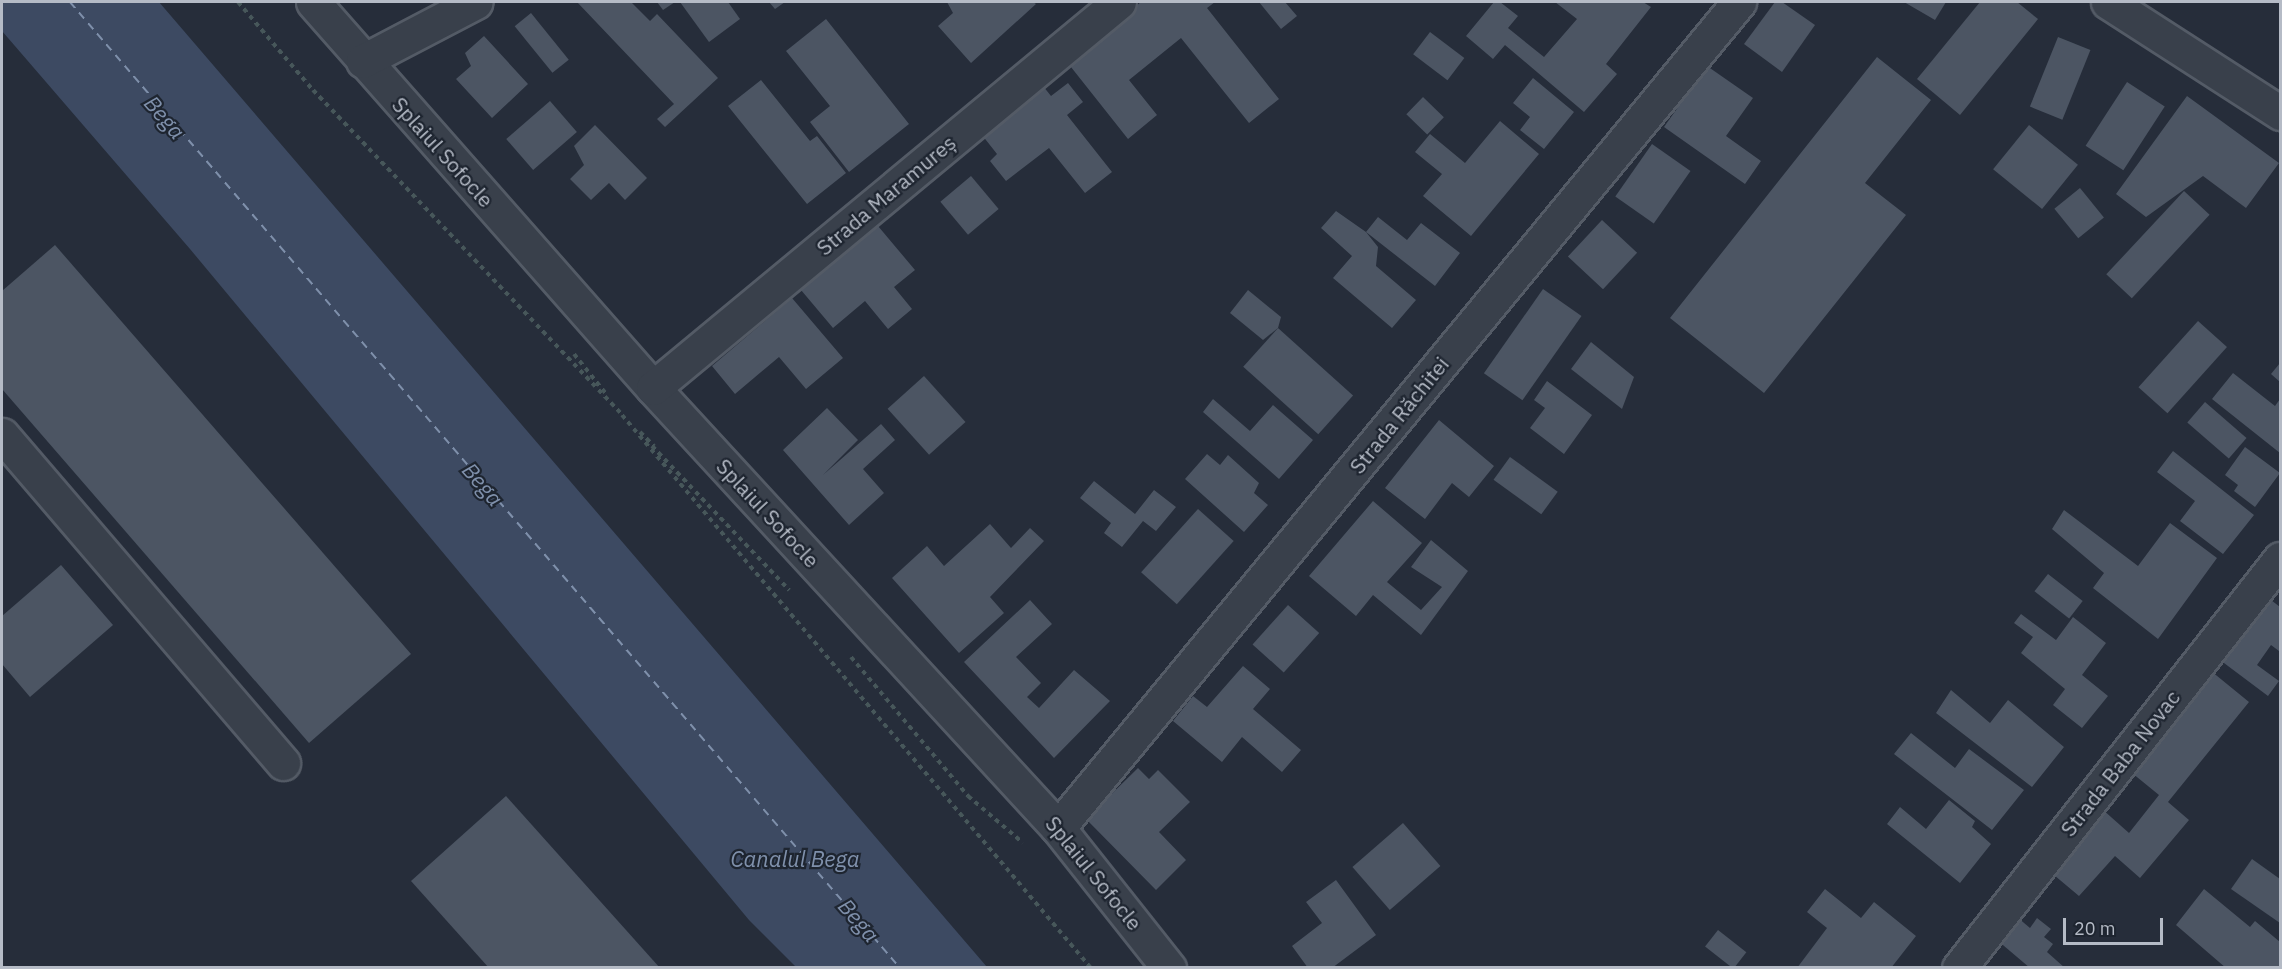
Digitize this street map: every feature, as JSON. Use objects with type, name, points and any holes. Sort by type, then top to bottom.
[{"type":"street","name":"Splaiul Sofocle","points":[[313,2],[653,388],[1059,828],[1169,968]]},
{"type":"street","points":[[363,61],[476,2]]},
{"type":"street","name":"Strada Maramureș","points":[[653,388],[1119,2]]},
{"type":"street","name":"Strada Răchitei","points":[[1059,828],[1739,2]]},
{"type":"street","points":[[2108,2],[2280,113]]},
{"type":"street","points":[[2,435],[283,763]]},
{"type":"street","name":"Strada Baba Novac","points":[[1959,968],[2280,559]]},
{"type":"path","points":[[238,2],[313,90],[794,595]]},
{"type":"path","points":[[622,415],[1091,968]]},
{"type":"path","points":[[850,656],[968,796],[1032,852]]},
{"type":"water","name":"Canalul Bega","points":[[2,2],[159,2],[987,967],[796,967],[749,920],[190,249],[2,31]]},
{"type":"building","points":[[577,2],[631,2],[650,21],[657,14],[718,78],[665,127],[657,119],[674,104]]},
{"type":"building","points":[[657,2],[675,2],[663,10]]},
{"type":"building","points":[[680,2],[728,2],[740,19],[709,42]]},
{"type":"building","points":[[769,2],[785,2],[775,9]]},
{"type":"building","points":[[947,2],[1033,2],[1036,4],[971,63],[938,26],[953,13]]},
{"type":"building","points":[[1141,2],[1215,2],[1207,8],[1279,99],[1249,123],[1181,38],[1129,80],[1157,115],[1128,139],[1067,62]]},
{"type":"building","points":[[1259,2],[1285,2],[1297,16],[1281,29]]},
{"type":"building","points":[[1494,2],[1500,2],[1518,16],[1508,28],[1544,57],[1577,19],[1555,2],[1643,2],[1651,7],[1606,64],[1617,74],[1584,112],[1505,45],[1493,59],[1466,36]]},
{"type":"building","points":[[1775,2],[1782,2],[1815,25],[1782,72],[1744,44]]},
{"type":"building","points":[[1904,2],[1946,2],[1935,20]]},
{"type":"building","points":[[1980,2],[2017,2],[2038,19],[1960,115],[1917,79]]},
{"type":"building","points":[[531,13],[569,60],[552,73],[515,26]]},
{"type":"building","points":[[826,19],[909,124],[849,172],[810,122],[830,106],[786,51]]},
{"type":"building","points":[[1430,32],[1464,58],[1447,80],[1413,54]]},
{"type":"building","points":[[484,36],[528,84],[492,118],[456,79],[471,66],[465,53]]},
{"type":"building","points":[[2058,37],[2090,50],[2062,120],[2030,107]]},
{"type":"building","points":[[1877,57],[1931,100],[1865,183],[1906,215],[1764,393],[1670,318]]},
{"type":"building","points":[[1707,66],[1753,98],[1726,136],[1761,161],[1745,184],[1664,127]]},
{"type":"building","points":[[1533,78],[1574,112],[1544,149],[1520,130],[1530,117],[1513,103]]},
{"type":"building","points":[[761,80],[810,141],[817,136],[846,173],[807,204],[728,106]]},
{"type":"building","points":[[2127,82],[2165,107],[2123,170],[2086,146]]},
{"type":"building","points":[[1068,83],[1083,102],[1067,115],[1112,172],[1085,193],[1049,148],[1006,181],[990,161],[997,154],[982,135],[1043,86],[1051,96]]},
{"type":"building","points":[[2187,96],[2279,163],[2246,208],[2203,176],[2146,217],[2116,194]]},
{"type":"building","points":[[1423,97],[1444,117],[1427,134],[1406,114]]},
{"type":"building","points":[[550,101],[577,132],[533,170],[506,139]]},
{"type":"building","points":[[1500,121],[1539,154],[1471,236],[1423,196],[1442,174],[1415,152],[1430,134],[1465,163]]},
{"type":"building","points":[[595,125],[647,178],[625,200],[609,183],[591,200],[570,179],[584,165],[574,146]]},
{"type":"building","points":[[2029,125],[2078,165],[2042,209],[1993,169]]},
{"type":"building","points":[[1652,144],[1691,171],[1654,223],[1615,196]]},
{"type":"building","points":[[971,176],[999,209],[968,235],[940,202]]},
{"type":"building","points":[[2080,188],[2104,218],[2078,238],[2054,209]]},
{"type":"building","points":[[2184,191],[2210,215],[2132,298],[2106,274]]},
{"type":"building","points":[[1336,211],[1366,232],[1378,247],[1376,266],[1416,300],[1392,328],[1333,278],[1352,256],[1321,228]]},
{"type":"building","points":[[1378,217],[1407,240],[1421,223],[1460,253],[1435,286],[1366,232]]},
{"type":"building","points":[[1602,220],[1637,253],[1603,289],[1568,257]]},
{"type":"building","points":[[878,226],[915,270],[894,287],[912,309],[888,329],[865,301],[833,328],[801,290]]},
{"type":"building","points":[[55,245],[411,654],[309,743],[2,389],[2,291]]},
{"type":"building","points":[[1543,289],[1582,316],[1522,400],[1484,373]]},
{"type":"building","points":[[1248,290],[1281,317],[1278,328],[1263,340],[1230,313]]},
{"type":"building","points":[[792,298],[843,358],[806,389],[779,357],[735,394],[712,366]]},
{"type":"building","points":[[2198,321],[2227,347],[2167,413],[2138,387]]},
{"type":"building","points":[[1278,328],[1353,396],[1318,434],[1243,367]]},
{"type":"building","points":[[1591,342],[1634,377],[1622,409],[1571,369]]},
{"type":"building","points":[[2280,363],[2280,382],[2271,374]]},
{"type":"building","points":[[2233,373],[2275,406],[2280,399],[2280,453],[2212,399]]},
{"type":"building","points":[[924,376],[965,422],[929,455],[888,409]]},
{"type":"building","points":[[1547,381],[1592,415],[1564,454],[1530,428],[1545,408],[1534,400]]},
{"type":"building","points":[[1213,399],[1250,431],[1273,405],[1313,440],[1279,479],[1203,412]]},
{"type":"building","points":[[2205,402],[2247,438],[2229,458],[2187,422]]},
{"type":"building","points":[[827,408],[858,440],[823,475],[881,424],[895,440],[863,469],[884,493],[849,525],[783,450]]},
{"type":"building","points":[[1439,420],[1494,466],[1469,497],[1452,483],[1425,519],[1385,488]]},
{"type":"building","points":[[2245,447],[2280,473],[2255,507],[2234,491],[2238,485],[2225,475]]},
{"type":"building","points":[[2173,451],[2254,515],[2223,554],[2180,521],[2195,501],[2157,472]]},
{"type":"building","points":[[1207,454],[1220,465],[1228,455],[1259,483],[1254,493],[1268,505],[1244,532],[1185,479]]},
{"type":"building","points":[[1510,457],[1558,492],[1541,514],[1494,480]]},
{"type":"building","points":[[1094,481],[1135,514],[1154,490],[1176,507],[1156,531],[1143,521],[1122,547],[1104,533],[1111,523],[1080,498]]},
{"type":"building","points":[[1373,501],[1422,543],[1387,582],[1421,610],[1442,587],[1411,567],[1431,540],[1468,571],[1421,635],[1373,595],[1356,616],[1309,576]]},
{"type":"building","points":[[1198,509],[1234,541],[1177,604],[1141,572]]},
{"type":"building","points":[[2064,510],[2138,566],[2170,523],[2217,558],[2158,639],[2093,588],[2104,573],[2052,529]]},
{"type":"building","points":[[990,524],[1011,548],[1030,528],[1044,541],[990,597],[1004,613],[959,653],[892,578],[927,546],[944,566]]},
{"type":"building","points":[[61,565],[113,625],[30,697],[2,664],[2,616]]},
{"type":"building","points":[[2048,574],[2083,601],[2069,618],[2034,591]]},
{"type":"building","points":[[1030,600],[1052,624],[1016,657],[1041,683],[1027,697],[1039,708],[1074,670],[1110,701],[1054,758],[964,662]]},
{"type":"building","points":[[2271,600],[2280,607],[2280,648],[2279,651],[2271,645],[2257,665],[2279,681],[2268,696],[2216,657],[2248,614],[2256,621]]},
{"type":"building","points":[[1288,605],[1319,633],[1284,672],[1253,644]]},
{"type":"building","points":[[2021,614],[2056,640],[2073,617],[2106,643],[2082,675],[2108,696],[2082,728],[2053,705],[2065,689],[2021,653],[2033,637],[2014,623]]},
{"type":"building","points":[[1243,666],[1270,689],[1253,709],[1301,750],[1282,772],[1242,737],[1222,762],[1173,721],[1193,696],[1207,707]]},
{"type":"building","points":[[2211,671],[2249,702],[2168,802],[2189,820],[2140,878],[2115,856],[2079,896],[2048,870],[2102,809],[2129,833],[2159,795],[2132,773]]},
{"type":"building","points":[[1951,690],[1990,723],[2008,700],[2064,747],[2032,787],[1936,713]]},
{"type":"building","points":[[1911,733],[1955,768],[1969,749],[2024,790],[1992,830],[1894,754]]},
{"type":"building","points":[[1138,768],[1149,779],[1158,770],[1190,802],[1159,832],[1186,860],[1156,890],[1086,819]]},
{"type":"building","points":[[506,796],[660,968],[489,968],[411,881]]},
{"type":"building","points":[[1949,800],[1975,821],[1972,827],[1991,844],[1960,883],[1887,824],[1900,807],[1926,829]]},
{"type":"building","points":[[1403,823],[1440,866],[1390,910],[1352,867]]},
{"type":"building","points":[[2252,859],[2280,879],[2280,923],[2231,889]]},
{"type":"building","points":[[1336,880],[1376,935],[1332,968],[1308,968],[1292,946],[1322,923],[1306,902]]},
{"type":"building","points":[[1825,889],[1861,918],[1874,902],[1916,936],[1891,968],[1797,968],[1827,928],[1807,912]]},
{"type":"building","points":[[2204,889],[2250,927],[2255,921],[2280,942],[2280,968],[2226,968],[2176,925]]},
{"type":"building","points":[[2017,917],[2030,928],[2037,918],[2051,929],[2044,937],[2053,944],[2047,952],[2065,968],[2030,968],[1997,940]]},
{"type":"building","points":[[1718,930],[1746,952],[1733,968],[1705,947]]},
{"type":"ferry route","points":[[70,2],[900,968]]},
{"type":"water label","name":"Bega","points":[[165,117]]},
{"type":"water label","name":"Bega","points":[[483,484]]},
{"type":"water label","name":"Bega","points":[[859,920]]}]
